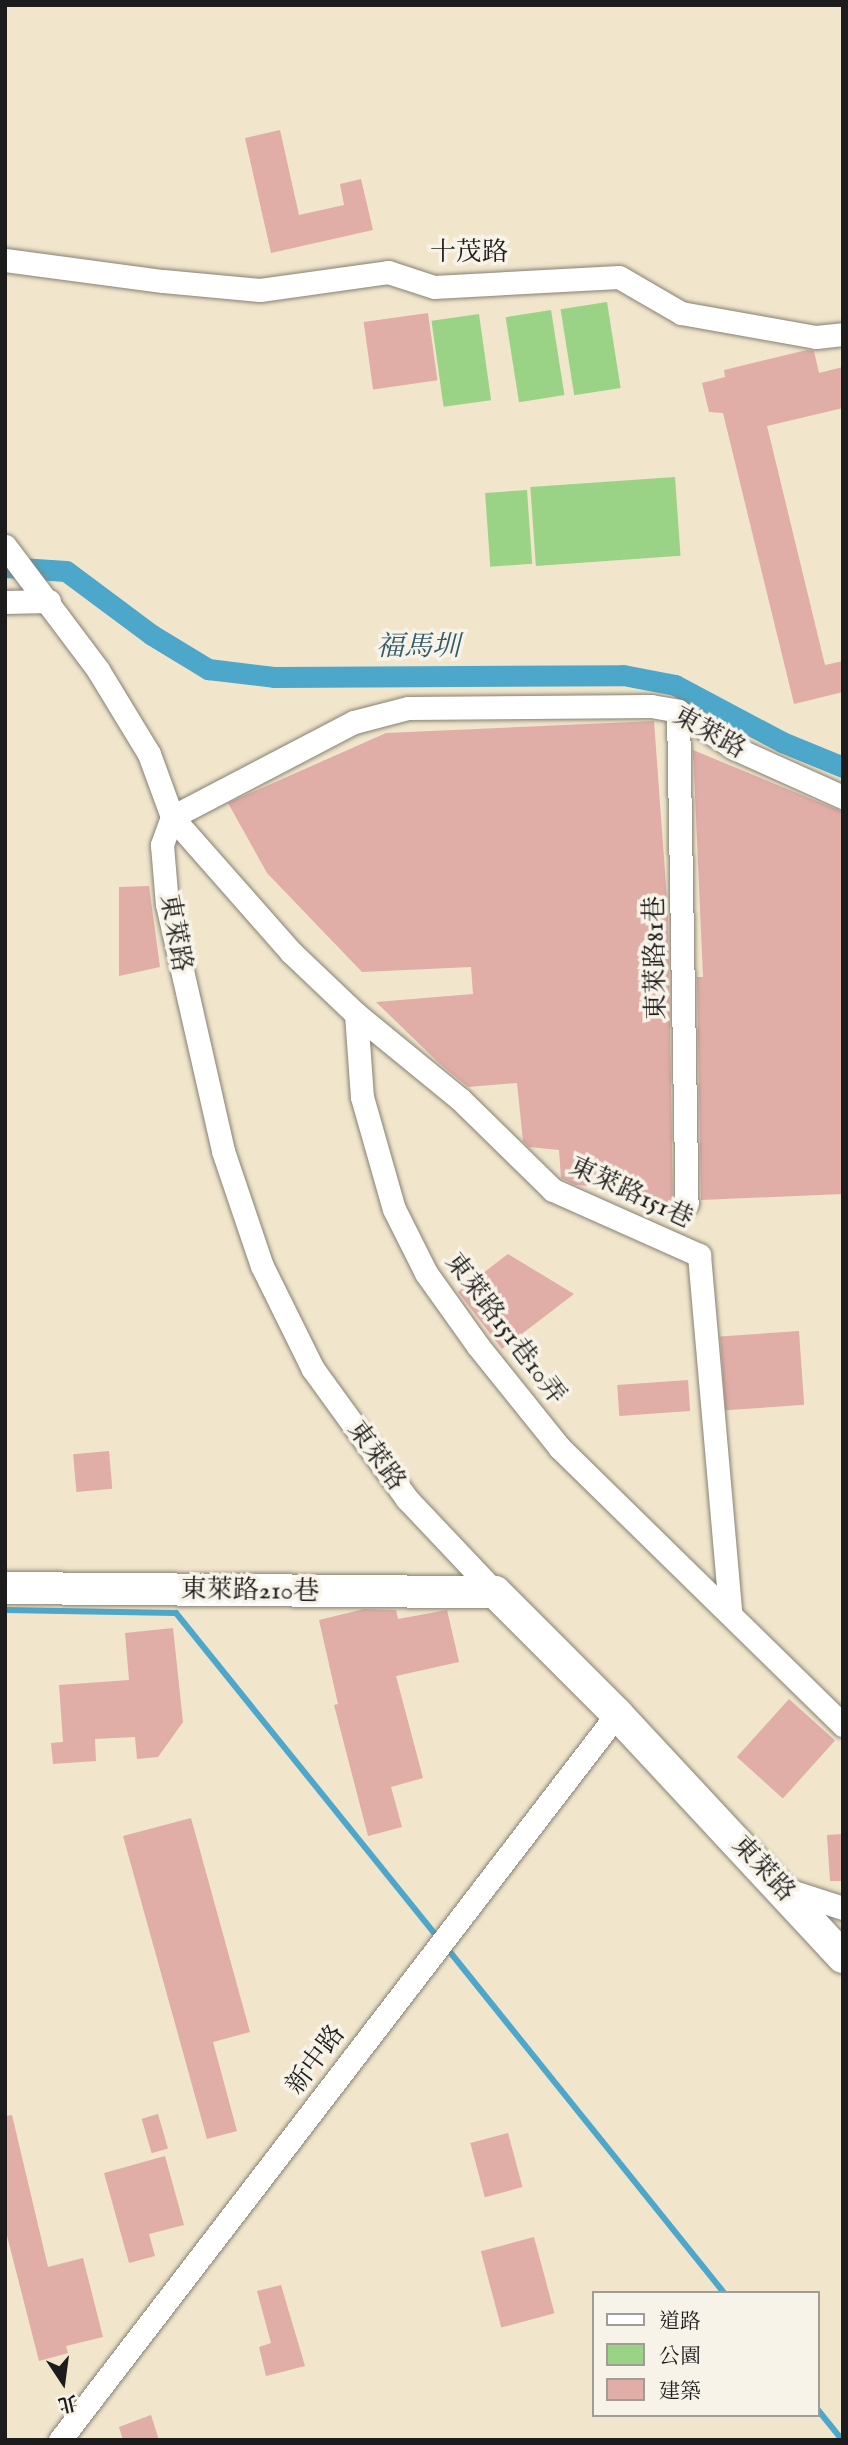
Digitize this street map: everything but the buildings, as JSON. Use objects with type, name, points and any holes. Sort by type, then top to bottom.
[{"type":"street","name":"十茂路","points":[[5,260],[163,281],[260,290],[388,272],[434,287],[619,277],[681,313],[816,337],[843,334]]},
{"type":"street","points":[[5,546],[99,670],[149,754],[172,817]]},
{"type":"street","points":[[5,602],[49,601]]},
{"type":"street","name":"東萊路","points":[[843,797],[734,748],[678,710],[651,706],[408,708],[354,722],[172,817],[162,845],[167,904],[223,1151],[262,1266],[313,1369],[407,1499],[617,1714],[843,1957]]},
{"type":"street","name":"東萊路81巷","points":[[678,710],[687,1204]]},
{"type":"street","name":"東萊路151巷","points":[[172,817],[292,953],[356,1014],[460,1099],[553,1190],[699,1255],[730,1612]]},
{"type":"street","name":"東萊路151巷10弄","points":[[356,1014],[362,1097],[394,1209],[426,1273],[478,1346],[560,1448],[730,1612]]},
{"type":"street","name":"東萊路210巷","points":[[5,1588],[495,1592]]},
{"type":"street","points":[[730,1612],[843,1725]]},
{"type":"street","name":"新中路","points":[[60,2440],[617,1714]]},
{"type":"street","points":[[781,1888],[843,1908]]},
{"type":"green space","points":[[607,302],[621,388],[574,395],[561,309]]},
{"type":"green space","points":[[551,310],[564,395],[519,402],[506,317]]},
{"type":"green space","points":[[479,314],[491,400],[444,407],[431,321]]},
{"type":"green space","points":[[675,477],[681,556],[536,566],[530,487]]},
{"type":"green space","points":[[527,490],[532,564],[490,567],[485,493]]},
{"type":"waterway","name":"福馬圳","points":[[5,567],[66,571],[152,635],[208,669],[274,677],[623,675],[675,685],[782,742],[843,767]]},
{"type":"waterway","points":[[5,1610],[176,1613],[439,1939]]},
{"type":"waterway","points":[[446,1947],[722,2291]]},
{"type":"waterway","points":[[820,2412],[842,2440]]}]
